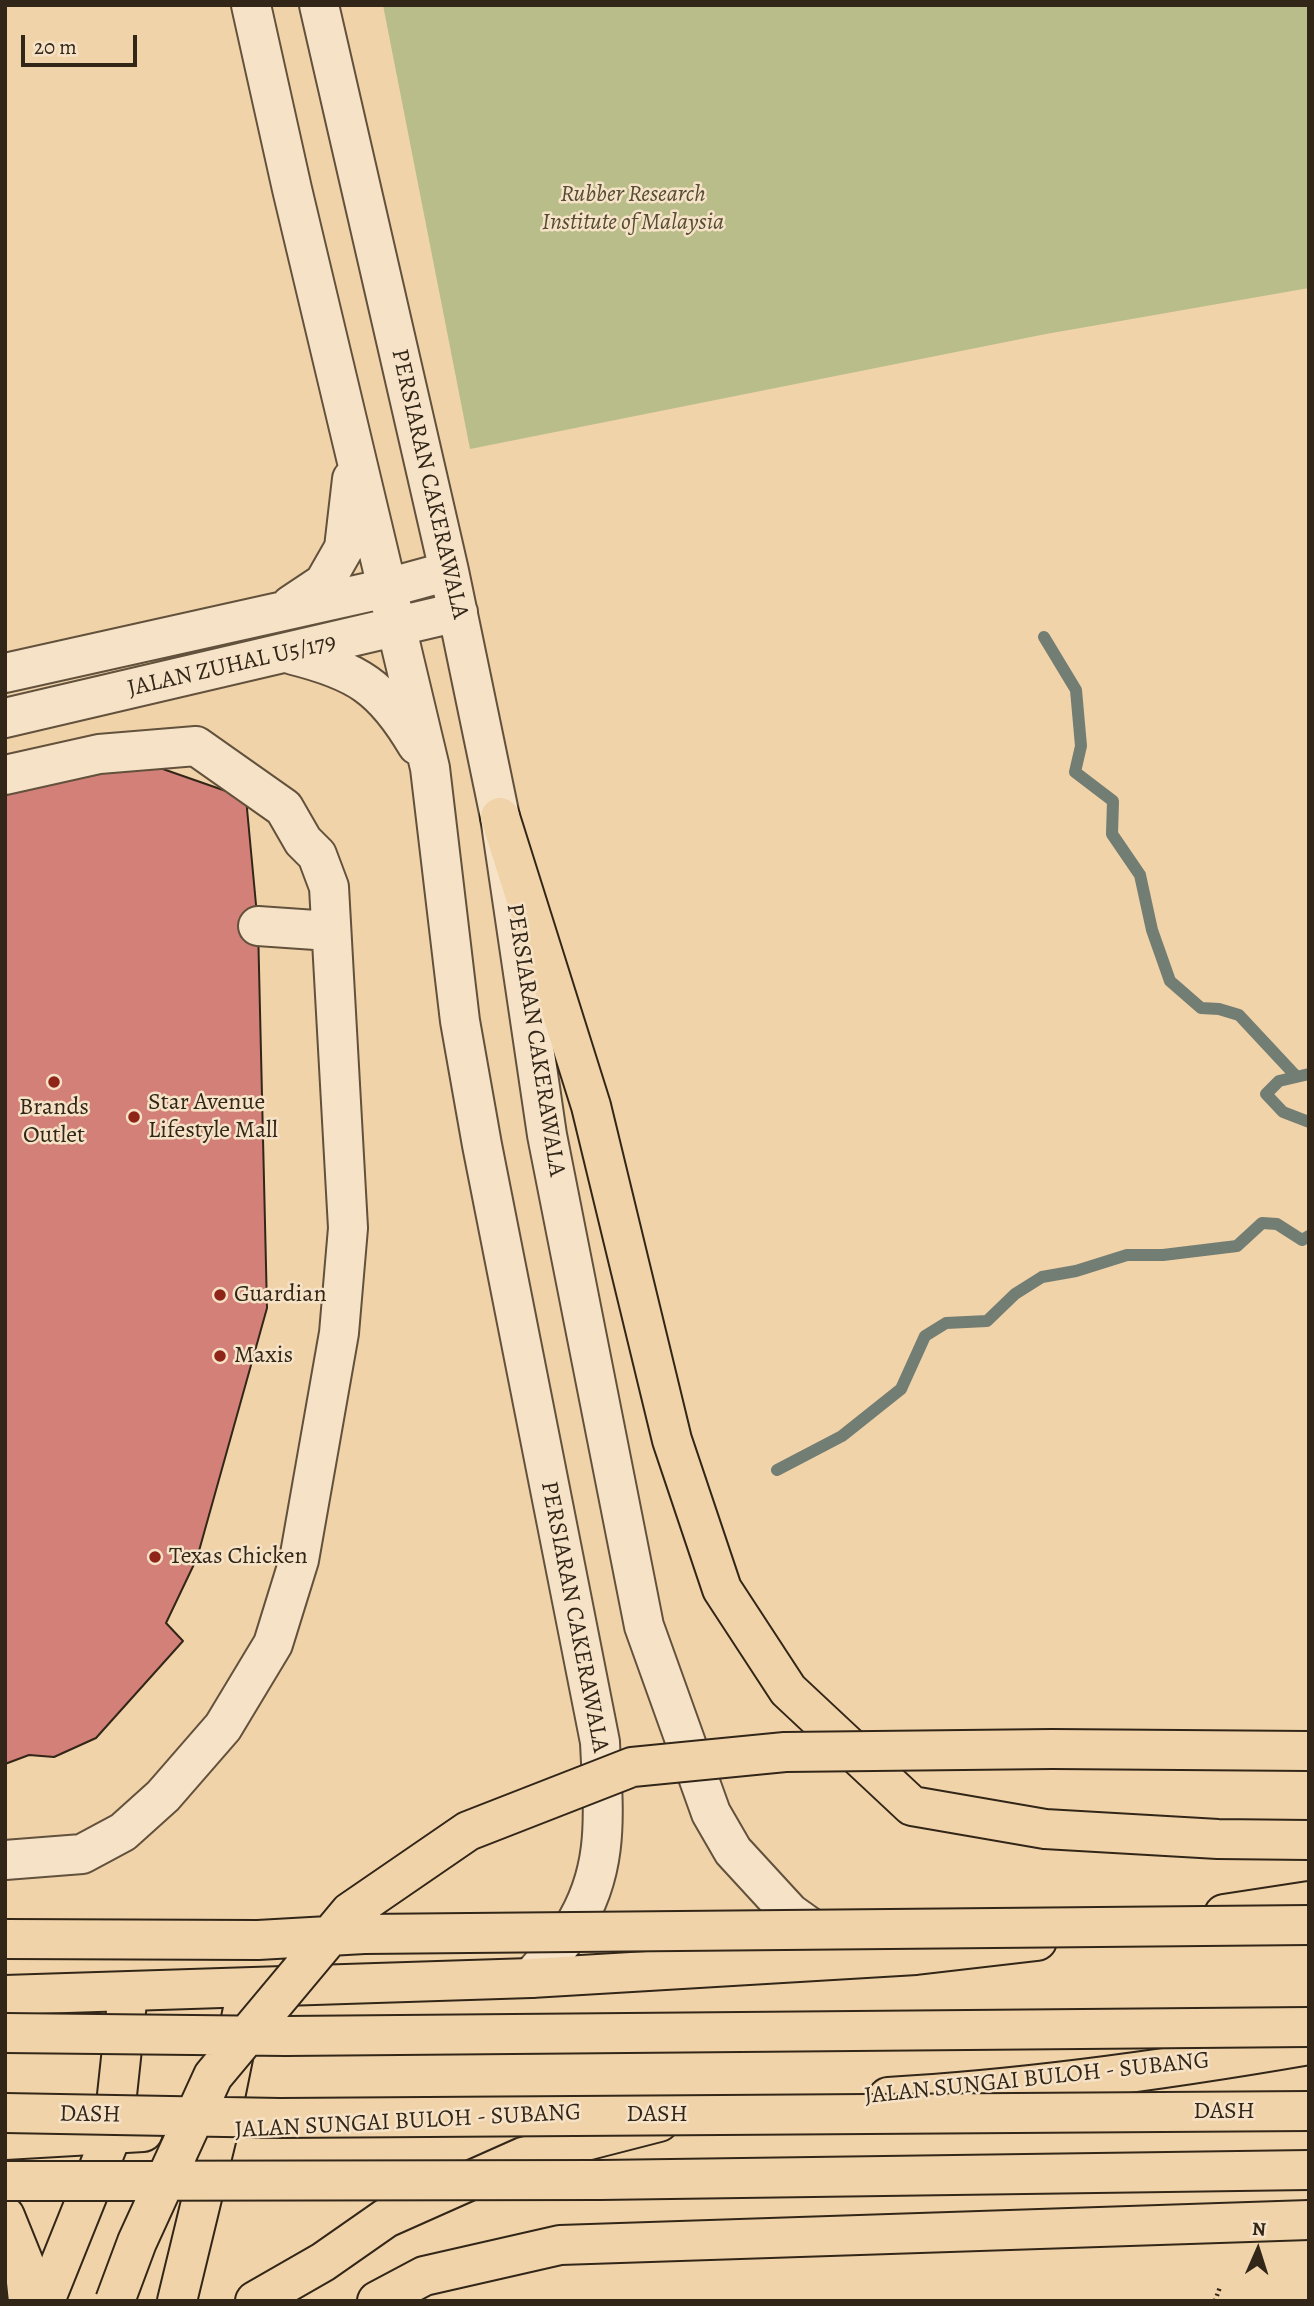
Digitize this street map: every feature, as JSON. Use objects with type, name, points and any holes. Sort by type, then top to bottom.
[{"type":"main road","points":[[500,817],[591,1106],[672,1440],[722,1589],[788,1690],[912,1806],[1045,1829],[1218,1839],[1309,1840]]},
{"type":"main road","points":[[115,2301],[137,2242],[213,2076],[350,1912],[468,1830],[632,1767],[785,1752],[1052,1749],[1309,1751]]},
{"type":"main road","points":[[5,1995],[531,1978],[916,1955],[1043,1941],[1309,1901]]},
{"type":"main road","points":[[5,1939],[258,1940],[364,1934],[1309,1925]]},
{"type":"main road","points":[[177,2301],[218,2132],[247,1989]]},
{"type":"main road","points":[[45,2301],[113,2132],[128,1993]]},
{"type":"main road","points":[[5,2033],[300,2035],[1309,2027]]},
{"type":"main road","name":"JALAN SUNGAI BULOH - SUBANG","points":[[5,2140],[113,2132],[218,2132],[947,2094],[1227,2059],[1309,2045]]},
{"type":"main road","points":[[256,2301],[323,2262],[386,2218],[523,2157],[718,2106]]},
{"type":"main road","name":"DASH","points":[[5,2113],[280,2118],[1309,2111]]},
{"type":"main road","points":[[5,2181],[600,2180],[1309,2170]]},
{"type":"main road","points":[[5,2216],[24,2263],[28,2301]]},
{"type":"main road","points":[[377,2301],[424,2276],[560,2245],[1309,2220]]},
{"type":"street","name":"PERSIARAN CAKERAWALA","points":[[251,5],[430,768],[460,1021],[600,1742],[604,1838],[596,1883],[572,1930],[531,1978]]},
{"type":"street","name":"PERSIARAN CAKERAWALA","points":[[319,5],[449,570],[500,817],[547,1135],[644,1626],[711,1813],[733,1851],[790,1913],[818,1933],[916,1955]]},
{"type":"street","points":[[284,611],[324,583],[344,548],[352,481],[352,439]]},
{"type":"street","name":"JALAN ZUHAL U5/179","points":[[5,673],[387,588],[449,570]]},
{"type":"street","name":"JALAN ZUHAL U5/179","points":[[5,718],[288,654],[458,612]]},
{"type":"street","points":[[288,654],[335,666],[366,683],[398,713],[430,768]]},
{"type":"street","points":[[5,775],[99,754],[196,746],[284,808],[303,841],[317,855],[329,887],[348,1228],[339,1333],[301,1547],[273,1644],[223,1727],[163,1796],[123,1832],[82,1854],[5,1860]]},
{"type":"street","points":[[258,926],[330,931]]},
{"type":"path","points":[[1215,2301],[1220,2287]]},
{"type":"green space","name":"Rubber Research Institute of Malaysia","points":[[383,5],[1309,5],[1309,288],[1046,334],[470,449]]},
{"type":"building","name":"Star Avenue Lifestyle Mall","points":[[140,761],[246,798],[258,926],[267,1308],[197,1558],[166,1623],[183,1641],[96,1738],[54,1757],[29,1755],[5,1764],[5,791]]},
{"type":"waterway","points":[[1044,637],[1076,690],[1081,746],[1075,772],[1113,801],[1112,834],[1140,875],[1152,930],[1170,981],[1201,1008],[1219,1009],[1239,1015],[1295,1075]]},
{"type":"waterway","points":[[1309,1074],[1279,1081],[1266,1094],[1283,1112],[1309,1122]]},
{"type":"waterway","points":[[777,1470],[842,1436],[901,1389],[925,1336],[946,1323],[987,1321],[1015,1294],[1042,1277],[1076,1271],[1127,1255],[1163,1255],[1237,1246],[1262,1223],[1277,1224],[1302,1240],[1309,1236]]},
{"type":"place","name":"Brands Outlet","points":[[54,1082]]},
{"type":"place","name":"Star Avenue Lifestyle Mall","points":[[134,1117]]},
{"type":"place","name":"Guardian","points":[[220,1295]]},
{"type":"place","name":"Maxis","points":[[220,1356]]},
{"type":"place","name":"Texas Chicken","points":[[155,1557]]}]
